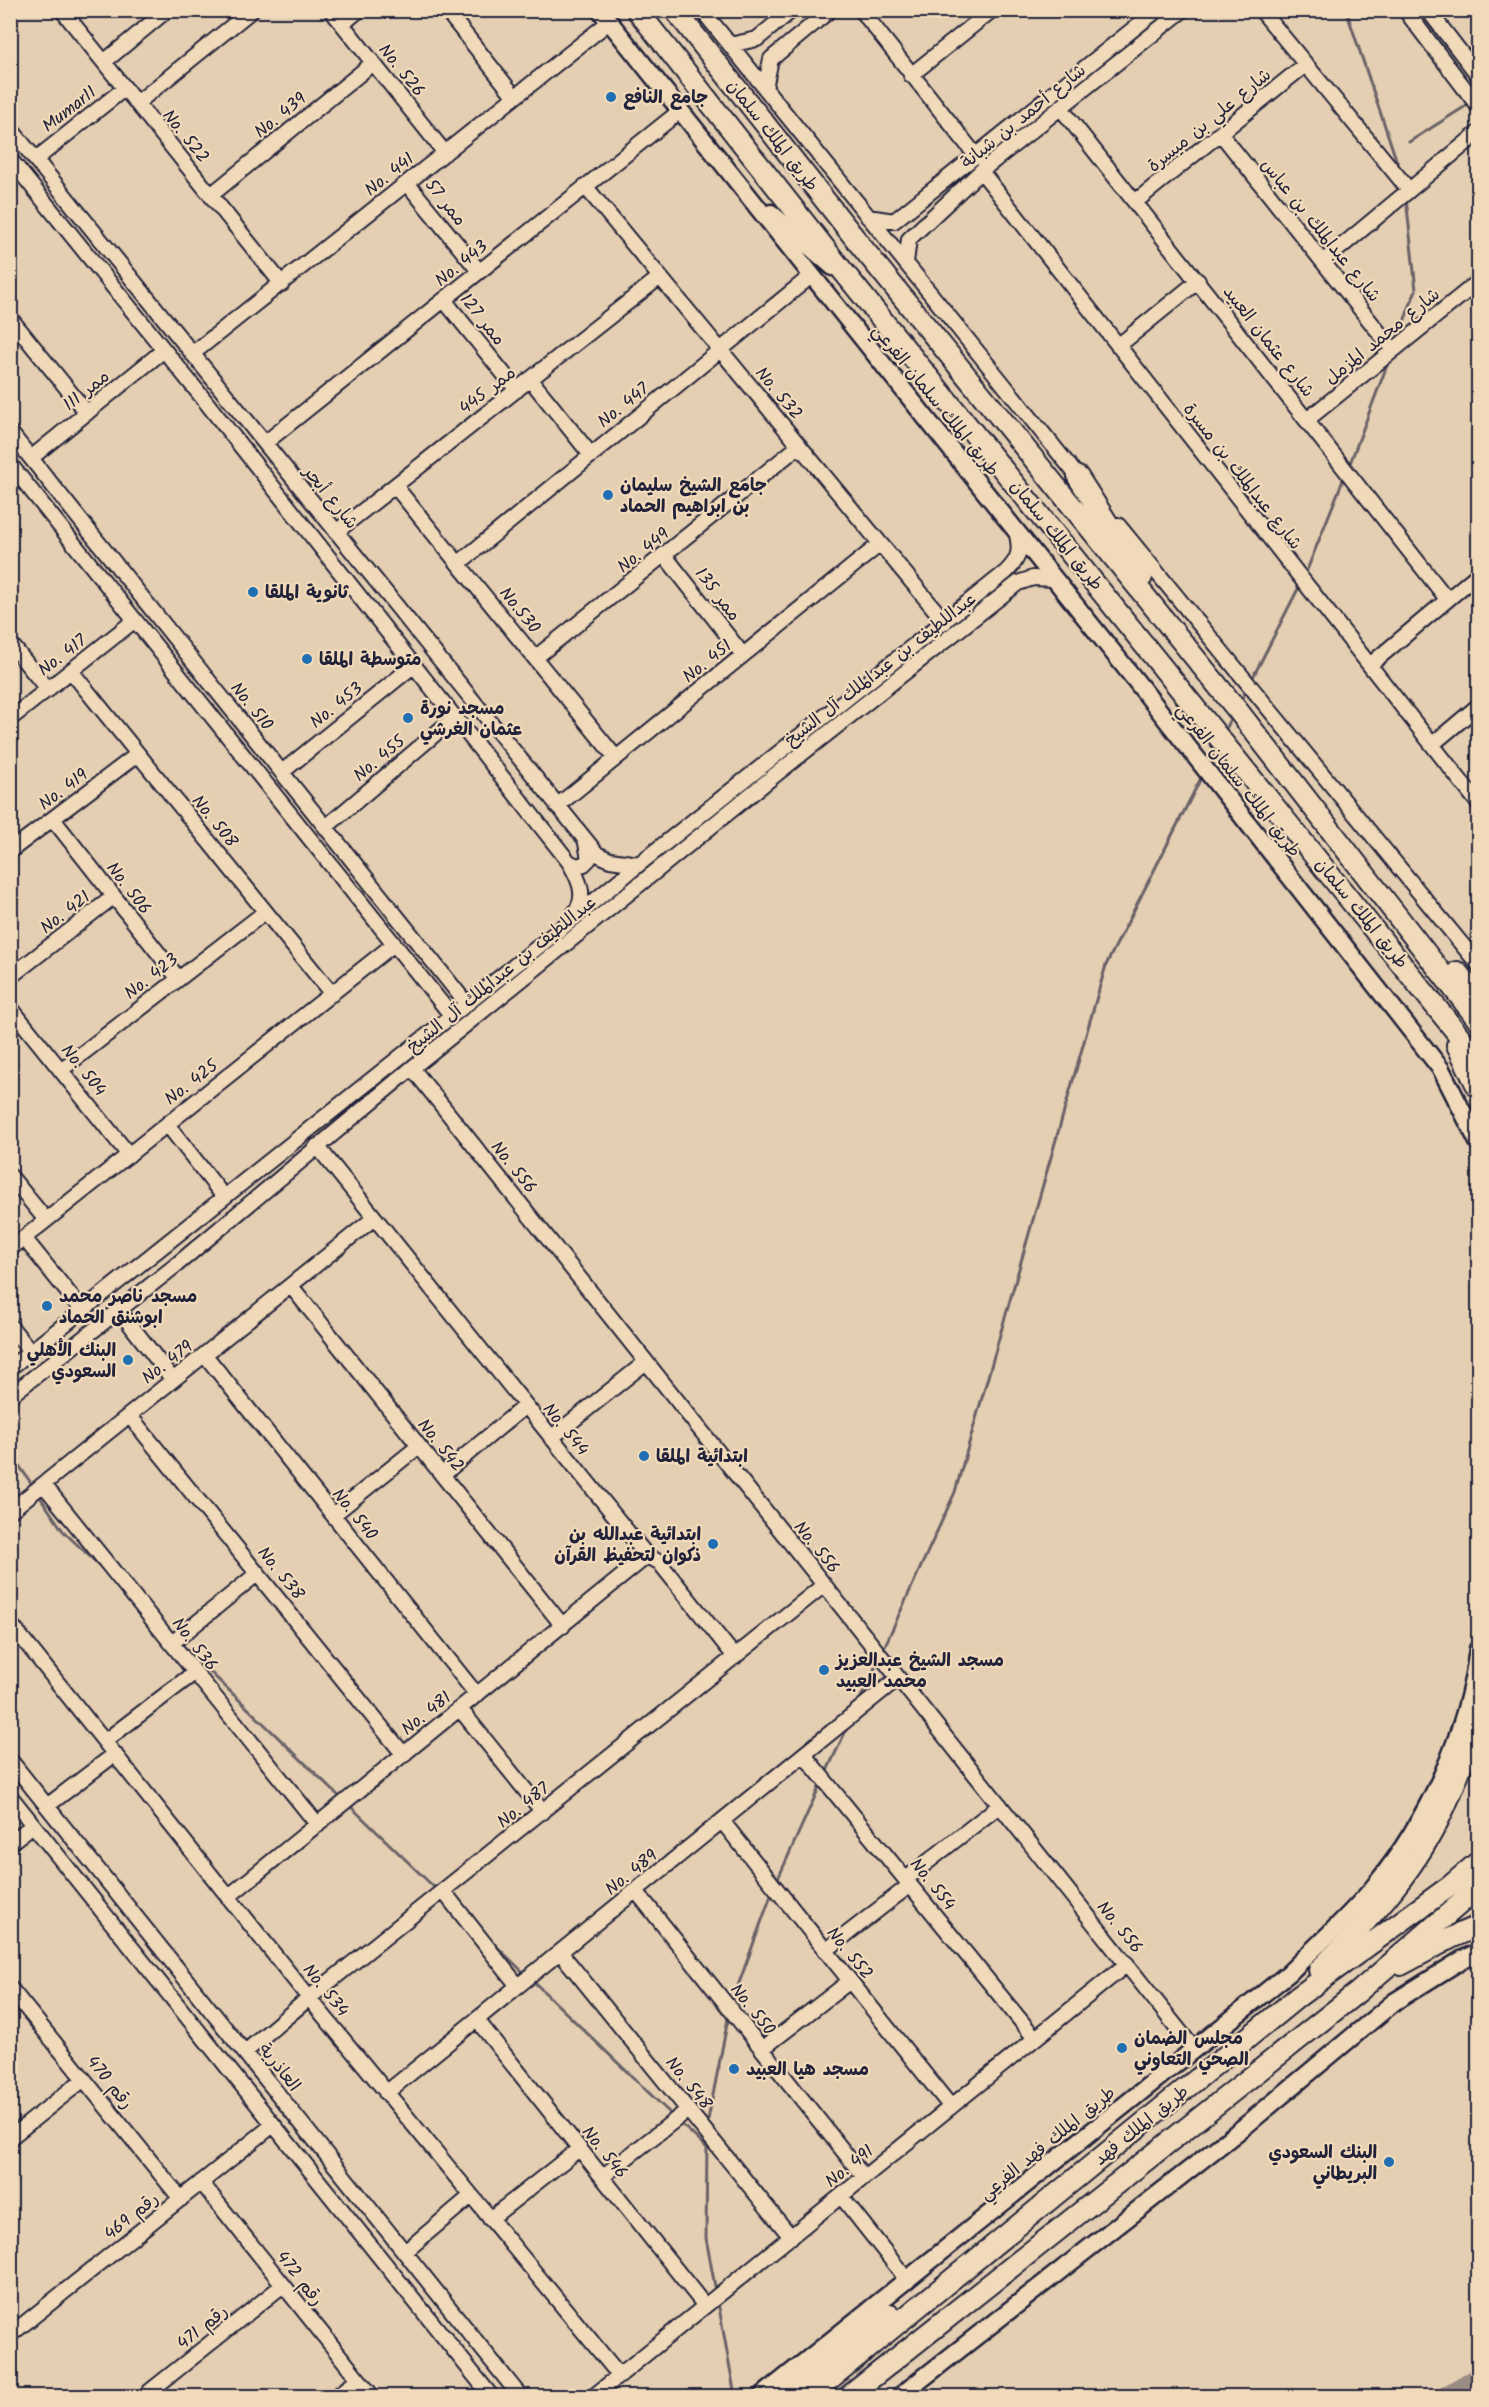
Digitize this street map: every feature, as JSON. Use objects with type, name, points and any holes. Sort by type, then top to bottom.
[{"type":"highway","name":"طريق الملك سلمان","points":[[637,10],[860,292],[1479,1059]]},
{"type":"highway","name":"طريق الملك سلمان","points":[[675,10],[861,246],[1239,712],[1479,1020]]},
{"type":"highway","points":[[1078,477],[1191,655]]},
{"type":"highway","points":[[1239,712],[1479,997]]},
{"type":"highway","points":[[1436,1005],[1479,1088]]},
{"type":"highway","points":[[1299,1996],[1303,1986],[1343,1946],[1403,1876],[1440,1818],[1465,1758],[1479,1714]]},
{"type":"highway","name":"طريق الملك فهد","points":[[809,2397],[1299,1996],[1450,1886],[1479,1862]]},
{"type":"highway","name":"طريق الملك فهد","points":[[849,2397],[1368,1984],[1479,1888]]},
{"type":"highway","points":[[1368,1984],[1453,1937],[1479,1926]]},
{"type":"highway","points":[[775,2397],[977,2250],[1002,2239]]},
{"type":"main road","name":"طريق الملك سلمان الفرعي","points":[[604,16],[1442,1069],[1479,1142]]},
{"type":"main road","points":[[739,185],[860,292]]},
{"type":"main road","name":"طريق الملك فهد الفرعي","points":[[762,2397],[1289,1973],[1352,1912],[1373,1888],[1403,1846],[1447,1764],[1466,1714],[1479,1649]]},
{"type":"main road","points":[[900,2397],[1236,2133],[1394,2002],[1463,1959],[1479,1952]]},
{"type":"street","name":"No. 522","points":[[62,10],[282,284]]},
{"type":"street","points":[[104,62],[167,10]]},
{"type":"street","points":[[137,103],[252,10]]},
{"type":"street","name":"No. 526","points":[[331,10],[445,153]]},
{"type":"street","points":[[342,24],[359,10]]},
{"type":"street","points":[[446,10],[515,97]]},
{"type":"street","points":[[702,10],[1078,477],[1479,964]]},
{"type":"street","points":[[730,45],[757,39],[792,10]]},
{"type":"street","points":[[765,88],[771,59],[830,10]]},
{"type":"street","points":[[861,10],[977,157]]},
{"type":"street","points":[[911,75],[992,10]]},
{"type":"street","name":"شارع أحمد بن شبانة","points":[[868,217],[894,221],[977,157],[1157,10]]},
{"type":"street","name":"شارع أحمد بن شبانة","points":[[906,263],[909,239],[981,171],[1183,10]]},
{"type":"street","points":[[1261,10],[1409,190]]},
{"type":"street","points":[[1404,10],[1479,106]]},
{"type":"street","points":[[1428,10],[1479,75]]},
{"type":"street","name":"No. 441","points":[[192,354],[515,97],[604,16]]},
{"type":"street","name":"No. 439","points":[[211,195],[373,63]]},
{"type":"street","name":"شارع علي بن ميسرة","points":[[1135,202],[1305,65]]},
{"type":"street","name":"Mumar11","points":[[36,159],[125,88]]},
{"type":"street","name":"شارع عثمان العبيد","points":[[1060,107],[1448,599]]},
{"type":"street","name":"No. 443","points":[[265,443],[680,111]]},
{"type":"street","name":"شارع أبحر","points":[[10,128],[586,842],[597,854],[610,860],[639,864]]},
{"type":"street","points":[[1324,261],[1479,133]]},
{"type":"street","name":"شارع عبدالملك بن عباس","points":[[1221,134],[1393,350]]},
{"type":"street","points":[[11,160],[569,862],[581,884],[580,907],[563,927]]},
{"type":"street","name":"شارع عبدالملك بن مسرة","points":[[981,171],[1479,802]]},
{"type":"street","name":"ممر 57","points":[[407,183],[479,271]]},
{"type":"street","name":"No. 532","points":[[585,186],[945,622]]},
{"type":"street","name":"No. 447","points":[[459,563],[811,276]]},
{"type":"street","name":"ممر 445","points":[[336,532],[660,277]]},
{"type":"street","points":[[1118,346],[1198,281]]},
{"type":"street","name":"شارع محمد المزمل","points":[[1308,419],[1479,282]]},
{"type":"street","name":"ممر 127","points":[[444,300],[517,390]]},
{"type":"street","points":[[10,318],[87,413]]},
{"type":"street","name":"ممر 111","points":[[31,458],[164,350]]},
{"type":"street","points":[[530,379],[591,455]]},
{"type":"street","name":"No. 510","points":[[10,432],[466,1003]]},
{"type":"street","name":"No. 449","points":[[535,658],[800,446]]},
{"type":"street","name":"No. 510","points":[[10,464],[451,1015]]},
{"type":"street","name":"No.530","points":[[395,486],[616,758]]},
{"type":"street","points":[[1016,531],[1020,546],[1018,555],[1006,572],[1017,577],[1018,583],[1033,578],[1054,579]]},
{"type":"street","name":"No. 451","points":[[557,806],[880,544]]},
{"type":"street","name":"ممر 135","points":[[665,556],[743,655]]},
{"type":"street","name":"عبداللطيف بن عبدالملك آل الشيخ","points":[[11,1364],[31,1352],[83,1311],[1006,572]]},
{"type":"street","points":[[1371,664],[1479,574]]},
{"type":"street","name":"عبداللطيف بن عبدالملك آل الشيخ","points":[[10,1396],[175,1266],[412,1068],[775,775],[1018,583]]},
{"type":"street","name":"No. 417","points":[[10,719],[150,607]]},
{"type":"street","points":[[10,643],[48,690]]},
{"type":"street","name":"No. 453","points":[[282,772],[413,666]]},
{"type":"street","name":"No. 508","points":[[71,671],[332,993]]},
{"type":"street","points":[[1434,743],[1479,706]]},
{"type":"street","name":"No. 455","points":[[326,827],[455,717]]},
{"type":"street","name":"No. 419","points":[[10,851],[138,754]]},
{"type":"street","name":"No. 506","points":[[53,819],[178,978]]},
{"type":"street","points":[[569,862],[577,866],[589,860],[586,842]]},
{"type":"street","name":"No. 421","points":[[10,977],[113,897]]},
{"type":"street","name":"No. 423","points":[[61,1070],[265,912]]},
{"type":"street","name":"No. 425","points":[[10,1249],[394,944]]},
{"type":"street","points":[[1462,945],[1479,944]]},
{"type":"street","points":[[440,1001],[451,1005],[455,1003],[458,999],[455,988]]},
{"type":"street","name":"No. 504","points":[[10,1007],[129,1155]]},
{"type":"street","name":"No. 556","points":[[412,1068],[1194,2049]]},
{"type":"street","points":[[167,1124],[224,1197]]},
{"type":"street","name":"No. 544","points":[[317,1146],[373,1219],[647,1556],[659,1562],[735,1657]]},
{"type":"street","points":[[10,1176],[46,1220]]},
{"type":"street","name":"No. 479","points":[[10,1511],[373,1219]]},
{"type":"street","points":[[24,1238],[83,1311]]},
{"type":"street","points":[[161,1248],[175,1266]]},
{"type":"street","name":"No. 542","points":[[291,1286],[563,1626]]},
{"type":"street","points":[[119,1310],[173,1380]]},
{"type":"street","points":[[15,1331],[31,1352]]},
{"type":"street","points":[[11,1364],[20,1351],[15,1331]]},
{"type":"street","name":"No. 540","points":[[205,1355],[477,1695]]},
{"type":"street","points":[[551,1438],[646,1362]]},
{"type":"street","points":[[442,1475],[525,1406]]},
{"type":"street","name":"No. 538","points":[[129,1415],[404,1755]]},
{"type":"street","points":[[333,1515],[419,1446]]},
{"type":"street","name":"No. 536","points":[[44,1485],[318,1825]]},
{"type":"street","name":"No. 481","points":[[228,1897],[647,1556]]},
{"type":"street","points":[[172,1643],[258,1574]]},
{"type":"street","name":"No. 487","points":[[245,2052],[309,1998],[824,1585]]},
{"type":"street","name":"No. 534","points":[[10,1623],[309,1998],[620,2376]]},
{"type":"street","points":[[105,1741],[194,1672]]},
{"type":"street","name":"No. 489","points":[[386,2093],[898,1678]]},
{"type":"street","points":[[460,1709],[543,1812]]},
{"type":"street","points":[[47,1806],[115,1754]]},
{"type":"street","name":"No. 554","points":[[804,1755],[1034,2037]]},
{"type":"street","name":"العاذرية","points":[[10,1760],[406,2251],[520,2397]]},
{"type":"street","points":[[10,1796],[490,2397]]},
{"type":"street","points":[[825,1951],[1000,1805]]},
{"type":"street","name":"No. 552","points":[[722,1821],[951,2107]]},
{"type":"street","points":[[10,1843],[33,1825]]},
{"type":"street","name":"No. 550","points":[[636,1891],[864,2177]]},
{"type":"street","points":[[444,1892],[518,1986]]},
{"type":"street","name":"No. 548","points":[[560,1952],[791,2237]]},
{"type":"street","name":"No. 491","points":[[594,2397],[1034,2037],[1127,1964]]},
{"type":"street","points":[[762,2049],[850,1981]]},
{"type":"street","name":"رقم 470","points":[[10,1988],[181,2199]]},
{"type":"street","name":"No. 546","points":[[477,2020],[705,2306]]},
{"type":"street","points":[[10,2138],[84,2079]]},
{"type":"street","name":"رقم 469","points":[[13,2329],[181,2199],[289,2107]]},
{"type":"street","points":[[602,2177],[688,2110]]},
{"type":"street","points":[[490,2219],[579,2149]]},
{"type":"street","name":"رقم 472","points":[[201,2182],[372,2397]]},
{"type":"street","points":[[406,2251],[471,2196]]},
{"type":"street","points":[[841,2196],[908,2281]]},
{"type":"street","name":"رقم 471","points":[[144,2397],[283,2285]]},
{"type":"street","points":[[337,2397],[358,2380]]},
{"type":"waterway","points":[[1346,10],[1400,171]]},
{"type":"waterway","points":[[1409,142],[1469,104]]},
{"type":"waterway","points":[[1397,340],[1416,290],[1406,198]]},
{"type":"waterway","points":[[1349,466],[1389,360]]},
{"type":"waterway","points":[[1305,575],[1345,475]]},
{"type":"waterway","points":[[1252,679],[1301,583]]},
{"type":"waterway","points":[[1243,697],[1246,690]]},
{"type":"waterway","points":[[1227,727],[1230,721]]},
{"type":"waterway","points":[[1210,761],[1215,751]]},
{"type":"waterway","points":[[882,1652],[955,1492],[1106,965],[1201,778]]},
{"type":"waterway","points":[[10,1452],[33,1486]]},
{"type":"waterway","points":[[38,1494],[63,1531],[106,1572]]},
{"type":"waterway","points":[[180,1643],[342,1799]]},
{"type":"waterway","points":[[858,1704],[878,1661]]},
{"type":"waterway","points":[[825,1775],[848,1726]]},
{"type":"waterway","points":[[777,1881],[821,1783]]},
{"type":"waterway","points":[[349,1805],[437,1890]]},
{"type":"waterway","points":[[731,2005],[773,1890]]},
{"type":"waterway","points":[[490,1940],[523,1972]]},
{"type":"waterway","points":[[535,1983],[674,2117]]},
{"type":"waterway","points":[[707,2125],[729,2014]]},
{"type":"waterway","points":[[679,2122],[707,2148]]},
{"type":"waterway","points":[[707,2141],[706,2238],[716,2292]]},
{"type":"waterway","points":[[718,2302],[735,2396]]},
{"type":"waterway","points":[[1444,2396],[1478,2376]]},
{"type":"place","name":"جامع النافع","points":[[611,97]]},
{"type":"place","name":"جامع الشيخ سليمان بن ابراهيم الحماد","points":[[608,495]]},
{"type":"place","name":"ثانوية الملقا","points":[[253,592]]},
{"type":"place","name":"متوسطة الملقا","points":[[307,659]]},
{"type":"place","name":"مسجد نورة عثمان الغرشي","points":[[408,718]]},
{"type":"place","name":"مسجد ناصر محمد ابوشنق الحماد","points":[[47,1306]]},
{"type":"place","name":"البنك الأهلي السعودي","points":[[128,1360]]},
{"type":"place","name":"ابتدائية الملقا","points":[[644,1456]]},
{"type":"place","name":"ابتدائية عبدالله بن ذكوان لتحفيظ القرآن","points":[[713,1544]]},
{"type":"place","name":"مسجد الشيخ عبدالعزيز محمد العبيد","points":[[824,1670]]},
{"type":"place","name":"مجلس الضمان الصحي التعاوني","points":[[1122,2048]]},
{"type":"place","name":"مسجد هيا العبيد","points":[[734,2069]]},
{"type":"place","name":"البنك السعودي البريطاني","points":[[1389,2162]]}]
